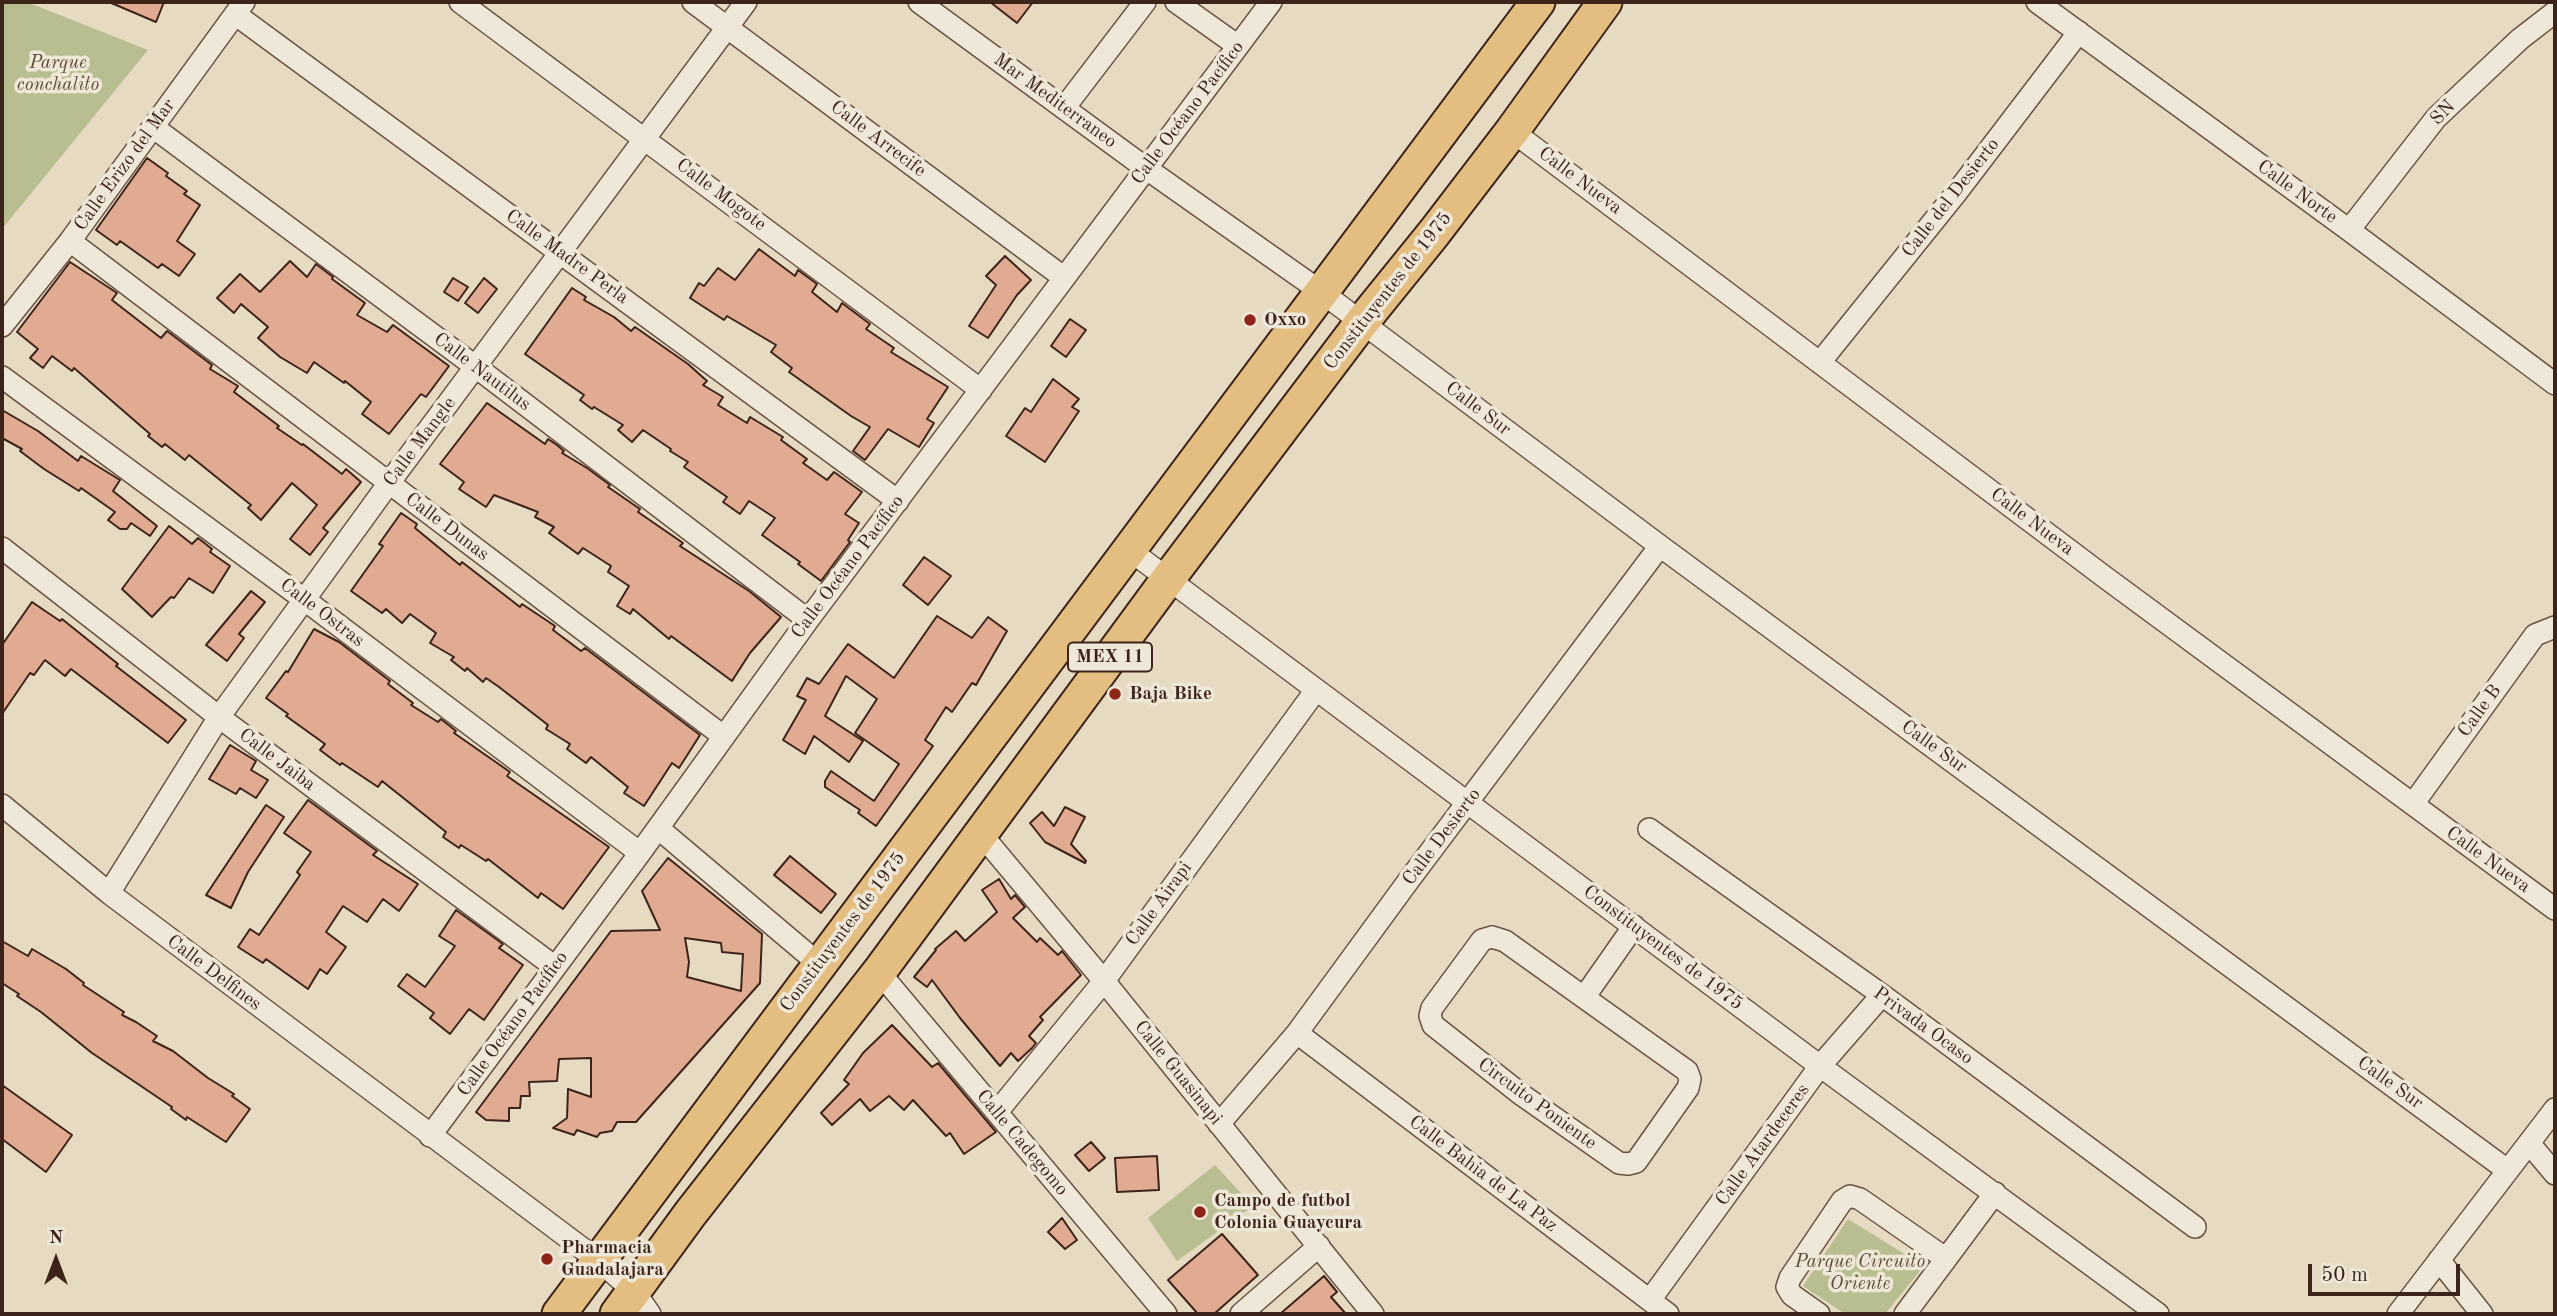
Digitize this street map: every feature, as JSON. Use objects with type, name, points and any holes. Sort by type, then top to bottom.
[{"type":"main road","name":"Constituyentes de 1975","points":[[559,1314],[1538,2]]},
{"type":"main road","name":"Constituyentes de 1975","points":[[634,1306],[690,1214],[879,972],[1168,579],[1362,322],[1513,131],[1605,2]]},
{"type":"street","name":"Calle Mogote","points":[[460,2],[981,390]]},
{"type":"street","name":"Calle Arrecife","points":[[693,2],[1063,277]]},
{"type":"street","name":"Calle Mangle","points":[[109,893],[219,717],[746,2]]},
{"type":"street","name":"Mar Mediterraneo","points":[[919,2],[1362,322]]},
{"type":"street","points":[[1064,108],[1145,2]]},
{"type":"street","points":[[1176,2],[1238,46]]},
{"type":"street","name":"Calle Océano Pacífico","points":[[430,1136],[640,853],[808,620],[1271,2]]},
{"type":"street","name":"Calle Norte","points":[[2037,2],[2555,384]]},
{"type":"street","name":"Calle Erizo del Mar","points":[[2,326],[70,241],[240,8]]},
{"type":"street","name":"Calle Madre Perla","points":[[240,8],[561,253],[898,501]]},
{"type":"street","name":"SN","points":[[2349,230],[2436,118],[2520,39],[2555,12]]},
{"type":"street","name":"Calle del Desierto","points":[[1821,361],[1957,192],[2079,32]]},
{"type":"street","name":"Calle Nautilus","points":[[153,127],[476,367],[808,620]]},
{"type":"street","name":"Calle Nueva","points":[[1513,131],[2095,569],[2555,909]]},
{"type":"street","name":"Calle Dunas","points":[[70,241],[723,736]]},
{"type":"street","name":"Calle Sur","points":[[1362,322],[1660,546],[2507,1170]]},
{"type":"street","name":"Calle Ostras","points":[[2,377],[305,600],[640,853]]},
{"type":"street","name":"Calle Desierto","points":[[1219,1124],[1297,1033],[1660,546]]},
{"type":"street","name":"Calle Jaiba","points":[[2,548],[219,717],[555,967]]},
{"type":"street","name":"Constituyentes de 1975","points":[[1128,550],[1820,1066],[2158,1314]]},
{"type":"street","name":"Calle B","points":[[2413,804],[2535,635],[2554,627]]},
{"type":"street","name":"Calle Airapi","points":[[997,1112],[1104,981],[1316,690]]},
{"type":"street","name":"Calle Delfines","points":[[2,805],[109,893],[598,1261],[634,1306]]},
{"type":"street","points":[[658,828],[819,964]]},
{"type":"street","name":"Privada Ocaso","points":[[1648,829],[1882,995],[2195,1227]]},
{"type":"street","name":"Calle Guasinapi","points":[[981,834],[1104,981],[1373,1314]]},
{"type":"street","points":[[1585,996],[1634,926]]},
{"type":"street","name":"Circuito Poniente","points":[[1492,937],[1505,940],[1585,996],[1687,1071],[1690,1079],[1688,1088],[1636,1162],[1619,1163],[1522,1095],[1433,1025],[1430,1016],[1432,1008],[1482,940],[1492,937]]},
{"type":"street","name":"Calle Cadegomo","points":[[879,972],[1166,1314]]},
{"type":"street","name":"Calle Atardeceres","points":[[1650,1300],[1820,1066],[1882,995]]},
{"type":"street","name":"Calle Bahia de La Paz","points":[[1297,1033],[1668,1314]]},
{"type":"street","points":[[2398,1314],[2555,1109]]},
{"type":"street","points":[[2529,1143],[2555,1174]]},
{"type":"street","points":[[1905,1314],[1995,1193]]},
{"type":"street","points":[[1819,1314],[1792,1295],[1787,1287],[1790,1278],[1842,1201],[1850,1196],[1860,1199],[1945,1258]]},
{"type":"street","points":[[1241,1314],[1319,1247]]},
{"type":"street","points":[[2440,1260],[2482,1314]]},
{"type":"green space","name":"Parque conchalito","points":[[2,2],[27,2],[148,50],[2,229]]},
{"type":"green space","name":"Campo de futbol Colonia Guaycura","points":[[1215,1165],[1253,1206],[1177,1261],[1148,1218]]},
{"type":"green space","name":"Parque Circuito Oriente","points":[[1848,1219],[1924,1266],[1885,1314],[1845,1314],[1803,1286]]},
{"type":"building","points":[[109,2],[164,2],[156,22]]},
{"type":"building","points":[[990,2],[1033,2],[1017,23]]},
{"type":"building","points":[[147,158],[168,173],[166,176],[187,191],[184,194],[200,205],[177,241],[195,254],[179,276],[162,264],[158,268],[120,241],[117,245],[96,230]]},
{"type":"building","points":[[759,249],[795,276],[798,270],[817,284],[812,292],[837,312],[842,303],[870,324],[866,329],[894,348],[891,352],[948,387],[927,419],[934,423],[919,447],[888,429],[865,460],[853,451],[870,427],[789,372],[792,368],[771,352],[776,345],[727,316],[724,320],[690,298],[699,283],[704,286],[718,268],[735,280]]},
{"type":"building","points":[[1005,256],[1031,280],[1017,295],[988,338],[969,326],[996,285],[986,276]]},
{"type":"building","points":[[290,261],[307,277],[316,264],[365,303],[357,315],[387,332],[393,325],[449,366],[426,397],[421,394],[389,434],[362,414],[371,402],[345,381],[344,383],[314,362],[307,373],[280,357],[258,338],[268,327],[241,304],[234,313],[217,298],[240,274],[260,292]]},
{"type":"building","points":[[70,262],[117,293],[112,300],[161,338],[167,331],[212,365],[210,369],[238,386],[234,392],[279,426],[277,428],[342,474],[346,469],[361,482],[323,528],[328,532],[310,555],[290,539],[317,505],[292,483],[261,520],[248,508],[251,505],[189,455],[185,460],[165,444],[162,447],[148,436],[150,434],[74,368],[72,371],[52,356],[43,368],[30,358],[38,349],[17,332]]},
{"type":"building","points":[[453,278],[468,287],[458,301],[444,292]]},
{"type":"building","points":[[484,278],[497,289],[478,313],[465,303]]},
{"type":"building","points":[[572,288],[586,297],[584,300],[614,317],[631,331],[635,327],[688,364],[707,381],[703,385],[723,397],[718,405],[747,423],[750,417],[783,437],[781,440],[807,459],[803,463],[827,480],[834,472],[862,492],[845,514],[859,523],[848,540],[850,542],[821,581],[762,535],[775,518],[749,501],[740,514],[723,502],[727,497],[684,467],[688,462],[670,451],[671,449],[643,430],[632,442],[618,430],[623,425],[594,407],[592,409],[580,400],[584,395],[525,354]]},
{"type":"building","points":[[1070,319],[1086,330],[1066,357],[1051,346]]},
{"type":"building","points":[[1053,379],[1079,399],[1072,407],[1079,411],[1045,462],[1006,436],[1025,408],[1031,412]]},
{"type":"building","points":[[487,403],[545,444],[548,439],[557,445],[564,451],[562,453],[610,485],[608,487],[640,509],[638,512],[683,543],[680,546],[749,591],[781,617],[750,653],[732,681],[671,636],[669,639],[633,609],[630,614],[617,606],[629,586],[608,572],[611,566],[583,548],[578,554],[549,533],[554,527],[535,517],[538,512],[494,495],[486,507],[459,489],[464,482],[440,464]]},
{"type":"building","points":[[2,410],[38,431],[78,461],[81,456],[120,480],[113,491],[157,526],[150,536],[131,523],[127,529],[120,529],[108,520],[115,512],[81,488],[79,491],[44,469],[20,451],[22,449],[2,438]]},
{"type":"building","points":[[401,513],[417,524],[415,528],[460,565],[462,562],[520,607],[522,604],[555,626],[553,630],[581,651],[585,648],[700,735],[679,768],[672,763],[644,806],[624,793],[628,787],[591,757],[586,763],[567,749],[570,744],[546,729],[548,725],[499,687],[486,678],[483,682],[467,668],[465,671],[451,660],[454,657],[430,643],[436,633],[410,614],[402,623],[386,609],[382,613],[351,591],[383,546],[379,544]]},
{"type":"building","points":[[169,526],[192,544],[198,538],[212,549],[210,552],[230,566],[213,593],[189,578],[174,598],[171,597],[152,617],[122,589]]},
{"type":"building","points":[[924,557],[951,576],[928,605],[903,585]]},
{"type":"building","points":[[251,591],[265,602],[239,634],[244,638],[227,661],[206,645]]},
{"type":"building","points":[[32,602],[60,621],[62,619],[118,664],[116,666],[186,720],[168,743],[71,669],[65,676],[45,660],[34,675],[30,673],[2,714],[2,645]]},
{"type":"building","points":[[937,616],[972,638],[988,617],[1007,631],[976,685],[972,683],[952,712],[946,707],[925,740],[933,746],[876,826],[858,813],[860,810],[825,787],[825,781],[831,771],[874,801],[899,764],[855,733],[877,699],[846,676],[825,716],[863,741],[849,762],[814,736],[805,754],[783,740],[806,700],[797,696],[807,678],[819,684],[848,644],[894,678]]},
{"type":"building","points":[[314,629],[339,642],[390,681],[388,684],[413,703],[411,705],[438,722],[441,719],[456,731],[454,733],[510,772],[507,776],[609,847],[563,909],[541,893],[538,898],[488,859],[486,861],[461,845],[459,848],[443,837],[446,832],[382,781],[378,787],[342,763],[340,765],[320,750],[325,744],[266,698],[286,671],[288,672]]},
{"type":"building","points":[[230,745],[256,761],[251,770],[268,780],[256,798],[240,788],[236,794],[209,779]]},
{"type":"building","points":[[308,800],[377,851],[373,855],[418,884],[399,911],[383,899],[367,922],[343,906],[326,932],[346,947],[327,974],[320,969],[308,989],[266,959],[263,963],[238,947],[250,929],[259,935],[300,875],[297,872],[311,852],[284,833]]},
{"type":"building","points":[[266,805],[284,817],[248,872],[231,908],[206,895]]},
{"type":"building","points":[[1065,807],[1085,817],[1071,844],[1085,863],[1045,842],[1030,823],[1042,812],[1054,826]]},
{"type":"building","points":[[790,856],[836,894],[821,913],[774,875]]},
{"type":"building","points":[[668,858],[762,934],[760,983],[636,1122],[617,1122],[612,1131],[600,1133],[597,1137],[577,1130],[574,1135],[553,1128],[567,1118],[568,1089],[591,1097],[591,1058],[559,1059],[557,1081],[529,1082],[530,1096],[521,1096],[520,1108],[509,1108],[509,1121],[486,1120],[476,1112],[611,931],[660,930],[642,891]],"holes":[[[685,938],[721,943],[722,952],[743,954],[741,991],[687,977],[689,962]]]},
{"type":"building","points":[[999,879],[1011,899],[1015,895],[1025,907],[1013,918],[1037,942],[1040,938],[1058,955],[1062,951],[1081,975],[1040,1017],[1043,1020],[1029,1036],[1036,1043],[1032,1048],[1018,1061],[1011,1053],[1000,1066],[932,980],[927,987],[914,977],[935,949],[956,931],[965,941],[997,912],[982,890]]},
{"type":"building","points":[[456,910],[503,944],[499,948],[523,965],[484,1020],[469,1009],[450,1034],[430,1018],[434,1013],[398,986],[407,974],[425,987],[455,946],[439,936]]},
{"type":"building","points":[[2,941],[28,956],[32,949],[66,969],[84,983],[83,985],[124,1012],[122,1015],[157,1036],[153,1041],[173,1051],[234,1094],[232,1096],[250,1109],[226,1142],[187,1117],[186,1120],[171,1109],[172,1107],[92,1053],[2,983]]},
{"type":"building","points":[[892,1025],[932,1067],[938,1063],[996,1132],[964,1154],[950,1133],[946,1136],[913,1100],[904,1110],[889,1096],[870,1111],[860,1099],[832,1125],[821,1113],[849,1084],[844,1080],[863,1053]]},
{"type":"building","points":[[2,1085],[72,1135],[46,1172],[2,1139]]},
{"type":"building","points":[[1091,1142],[1105,1158],[1089,1171],[1075,1155]]},
{"type":"building","points":[[1157,1156],[1159,1190],[1117,1192],[1115,1158]]},
{"type":"building","points":[[1062,1218],[1077,1240],[1065,1249],[1048,1232]]},
{"type":"building","points":[[1222,1234],[1258,1275],[1214,1314],[1198,1314],[1168,1280]]},
{"type":"building","points":[[1324,1276],[1337,1292],[1331,1297],[1346,1314],[1280,1314]]},
{"type":"place","name":"Oxxo","points":[[1250,320]]},
{"type":"place","name":"Baja Bike","points":[[1115,694]]},
{"type":"place","name":"Campo de futbol Colonia Guaycura","points":[[1200,1212]]},
{"type":"place","name":"Pharmacia Guadalajara","points":[[547,1259]]}]
